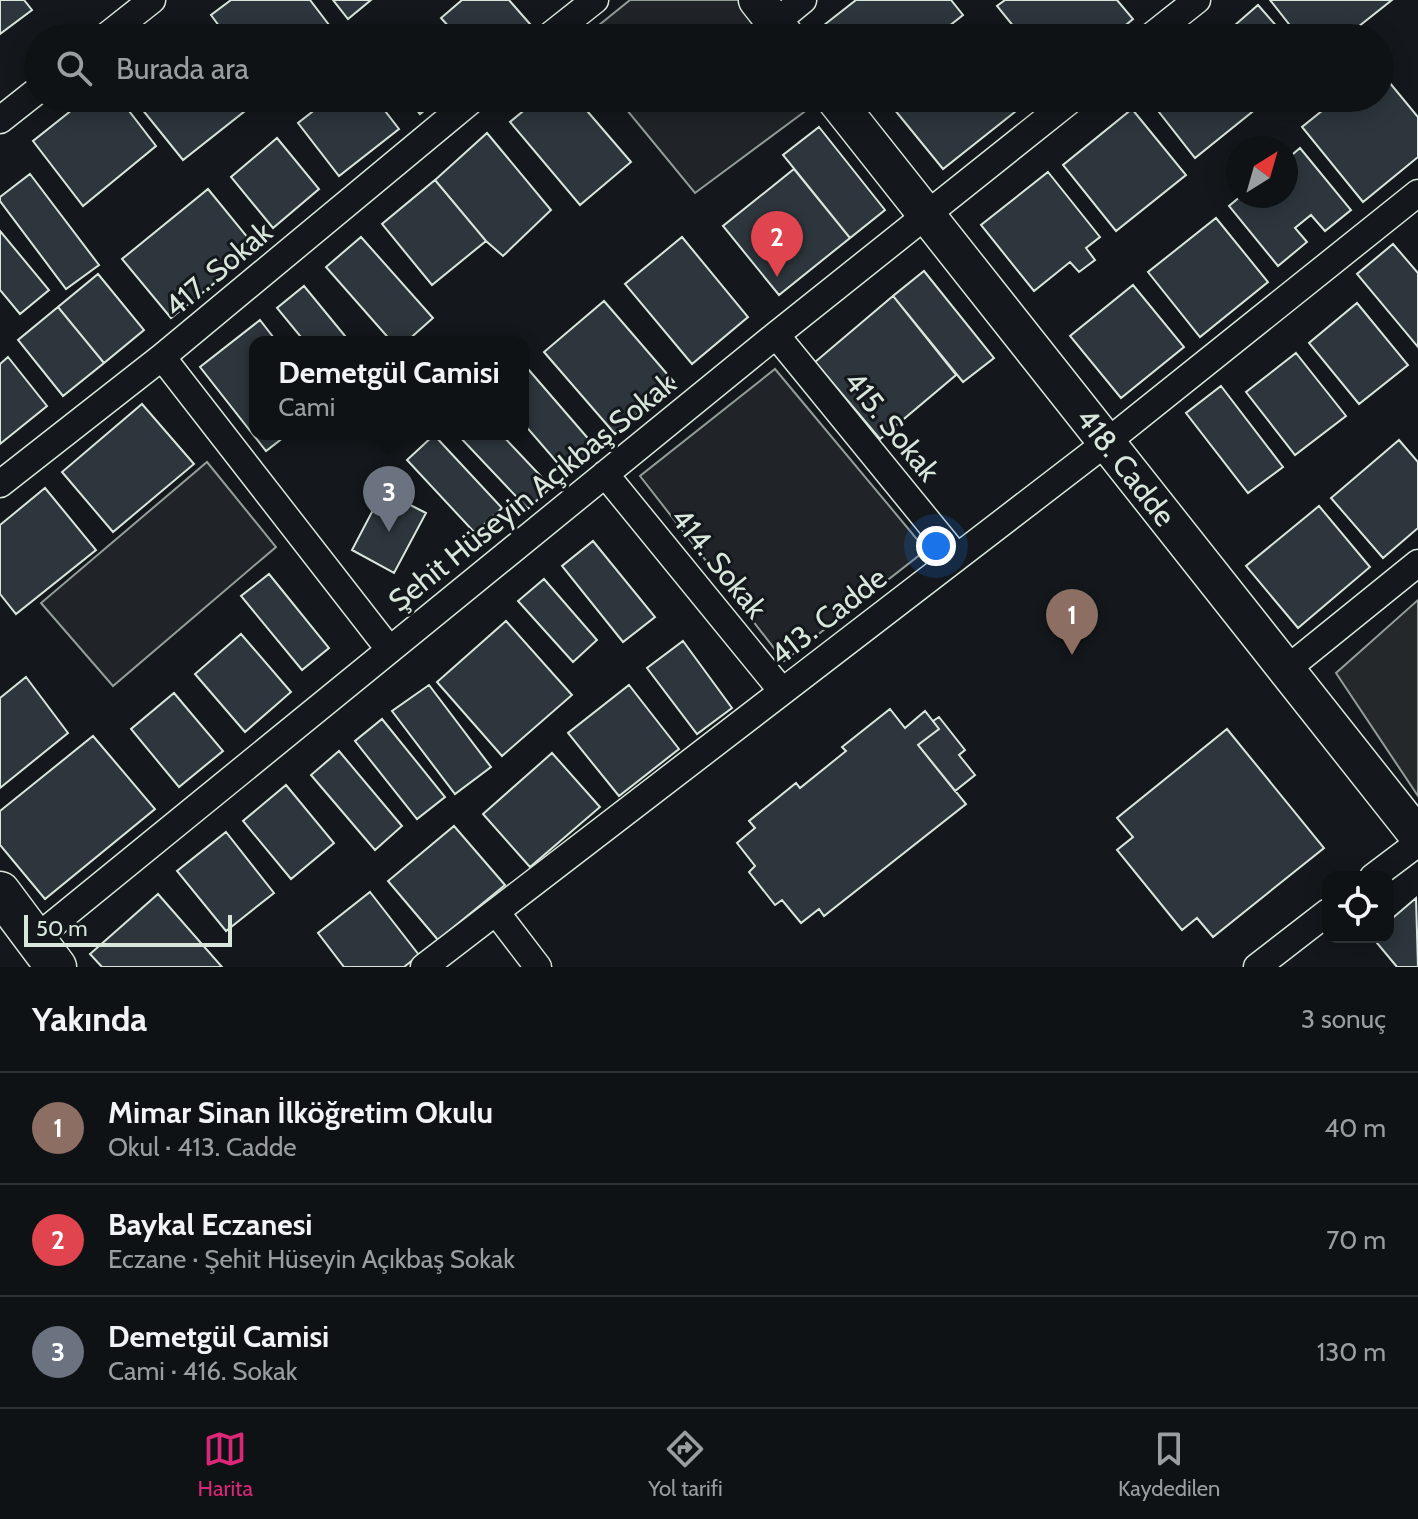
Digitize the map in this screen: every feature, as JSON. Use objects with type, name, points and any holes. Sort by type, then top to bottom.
[{"type":"main road","points":[[0,892],[45,953]]},
{"type":"street","points":[[122,24],[152,0]]},
{"type":"street","points":[[565,24],[595,0]]},
{"type":"street","points":[[773,20],[803,0]]},
{"type":"street","points":[[1167,24],[1197,0]]},
{"type":"street","points":[[0,120],[24,101]]},
{"type":"street","name":"417. Sokak","points":[[0,484],[162,357],[457,112]]},
{"type":"street","name":"418. Cadde","points":[[845,112],[1418,836]]},
{"type":"street","name":"Şehit Hüseyin Açıkbaş Sokak","points":[[45,953],[389,649],[1055,112]]},
{"type":"street","name":"413. Cadde","points":[[424,967],[1107,442],[1418,193]]},
{"type":"street","name":"415. Sokak","points":[[776,335],[957,557]]},
{"type":"street","points":[[162,357],[389,649]]},
{"type":"street","name":"414. Sokak","points":[[605,474],[782,691]]},
{"type":"street","points":[[1287,669],[1418,563]]},
{"type":"street","points":[[1381,871],[1418,843]]},
{"type":"street","points":[[496,912],[538,967]]},
{"type":"street","points":[[1257,967],[1322,917]]},
{"type":"shaded area","points":[[630,0],[738,0],[757,24],[600,24]]},
{"type":"shaded area","points":[[628,112],[804,112],[695,193]]},
{"type":"shaded area","points":[[775,369],[926,550],[784,661],[640,476]]},
{"type":"shaded area","points":[[207,462],[276,547],[113,686],[41,603]]},
{"type":"shaded area","points":[[1418,600],[1418,796],[1336,673]]},
{"type":"building","points":[[0,0],[24,0],[32,10],[0,34]]},
{"type":"building","points":[[231,0],[310,0],[328,24],[218,24],[211,15]]},
{"type":"building","points":[[333,0],[371,0],[348,19]]},
{"type":"building","points":[[462,0],[509,0],[530,24],[446,24],[441,18]]},
{"type":"building","points":[[856,0],[951,0],[963,15],[952,24],[825,24]]},
{"type":"building","points":[[1005,0],[1117,0],[1133,19],[1127,24],[1012,24],[997,6]]},
{"type":"building","points":[[1270,0],[1392,0],[1362,24],[1289,24]]},
{"type":"building","points":[[1258,5],[1275,24],[1236,24]]},
{"type":"building","points":[[1394,88],[1418,117],[1418,157],[1363,202],[1302,127],[1321,112],[1394,112]]},
{"type":"building","points":[[69,112],[130,112],[156,146],[83,206],[33,141]]},
{"type":"building","points":[[144,112],[244,112],[183,160]]},
{"type":"building","points":[[312,112],[386,112],[399,129],[339,176],[298,123]]},
{"type":"building","points":[[522,112],[588,112],[631,162],[580,205],[510,122]]},
{"type":"building","points":[[896,112],[1015,112],[943,169]]},
{"type":"building","points":[[1128,112],[1134,112],[1186,175],[1116,231],[1063,165]]},
{"type":"building","points":[[1159,112],[1252,112],[1195,158]]},
{"type":"building","points":[[819,127],[885,210],[850,238],[783,155]]},
{"type":"building","points":[[487,133],[551,210],[503,256],[486,241],[435,180]]},
{"type":"building","points":[[277,138],[319,189],[273,228],[231,177]]},
{"type":"building","points":[[1300,148],[1351,210],[1325,231],[1311,215],[1295,228],[1307,242],[1278,266],[1231,208],[1298,208]]},
{"type":"building","points":[[794,169],[850,238],[779,295],[723,226]]},
{"type":"building","points":[[1048,172],[1100,237],[1086,248],[1095,260],[1079,272],[1070,262],[1034,291],[981,225]]},
{"type":"building","points":[[30,174],[99,265],[66,289],[0,201],[0,197]]},
{"type":"building","points":[[435,180],[486,241],[432,285],[382,224]]},
{"type":"building","points":[[208,189],[257,249],[171,318],[122,259]]},
{"type":"building","points":[[1216,218],[1268,282],[1200,337],[1148,272]]},
{"type":"building","points":[[0,231],[49,290],[20,314],[0,290]]},
{"type":"building","points":[[361,237],[433,318],[413,336],[387,336],[326,267]]},
{"type":"building","points":[[682,237],[748,317],[692,364],[625,284]]},
{"type":"building","points":[[1393,244],[1418,273],[1418,347],[1357,274]]},
{"type":"building","points":[[924,271],[994,358],[963,382],[893,296]]},
{"type":"building","points":[[98,274],[144,330],[104,363],[58,307]]},
{"type":"building","points":[[1133,285],[1184,347],[1121,398],[1070,336]]},
{"type":"building","points":[[304,286],[345,336],[300,336],[277,308]]},
{"type":"building","points":[[893,296],[956,375],[880,439],[815,362]]},
{"type":"building","points":[[604,301],[674,382],[615,434],[544,352]]},
{"type":"building","points":[[1357,303],[1408,365],[1359,404],[1309,343]]},
{"type":"building","points":[[58,307],[104,363],[63,396],[18,340]]},
{"type":"building","points":[[260,320],[272,336],[249,336],[249,429],[200,367]]},
{"type":"building","points":[[1296,353],[1346,416],[1295,455],[1246,392]]},
{"type":"building","points":[[8,357],[47,406],[0,444],[0,364]]},
{"type":"building","points":[[529,370],[598,450],[568,475],[529,430]]},
{"type":"building","points":[[1221,386],[1283,467],[1248,493],[1186,413]]},
{"type":"building","points":[[142,404],[194,464],[113,532],[62,472]]},
{"type":"building","points":[[257,440],[280,440],[266,451]]},
{"type":"building","points":[[429,440],[439,440],[502,508],[475,533],[407,460]]},
{"type":"building","points":[[463,440],[507,440],[551,487],[528,509]]},
{"type":"building","points":[[1399,440],[1418,462],[1418,528],[1383,558],[1331,498]]},
{"type":"building","points":[[45,488],[96,550],[16,614],[0,594],[0,525]]},
{"type":"building","points":[[383,491],[426,513],[394,573],[352,550]]},
{"type":"building","points":[[1319,506],[1370,567],[1298,628],[1246,566]]},
{"type":"building","points":[[593,541],[655,617],[623,642],[562,566]]},
{"type":"building","points":[[269,574],[329,648],[302,670],[241,596]]},
{"type":"building","points":[[544,579],[597,640],[573,662],[518,601]]},
{"type":"building","points":[[506,621],[572,695],[502,756],[437,682]]},
{"type":"building","points":[[241,634],[291,692],[245,732],[195,674]]},
{"type":"building","points":[[683,641],[732,708],[697,734],[647,668]]},
{"type":"building","points":[[26,677],[68,733],[0,788],[0,698]]},
{"type":"building","points":[[429,685],[491,767],[455,794],[392,711]]},
{"type":"building","points":[[629,685],[679,749],[619,796],[568,733]]},
{"type":"building","points":[[174,693],[223,751],[179,787],[131,729]]},
{"type":"building","points":[[890,709],[905,728],[925,711],[939,729],[918,745],[966,804],[824,916],[819,909],[801,923],[782,900],[775,905],[749,872],[755,866],[737,843],[755,828],[749,821],[796,783],[800,788],[846,751],[842,747]]},
{"type":"building","points":[[939,717],[965,750],[959,755],[975,775],[955,791],[918,745],[939,729],[933,721]]},
{"type":"building","points":[[382,719],[445,797],[417,819],[355,741]]},
{"type":"building","points":[[1227,729],[1324,848],[1213,937],[1197,918],[1182,930],[1117,850],[1133,837],[1117,818]]},
{"type":"building","points":[[93,736],[155,809],[45,899],[0,845],[0,811]]},
{"type":"building","points":[[339,751],[402,826],[375,850],[311,775]]},
{"type":"building","points":[[552,753],[600,807],[530,867],[483,814]]},
{"type":"building","points":[[286,785],[334,843],[291,879],[243,821]]},
{"type":"building","points":[[454,826],[505,885],[438,940],[388,881]]},
{"type":"building","points":[[226,832],[274,893],[226,931],[177,871]]},
{"type":"building","points":[[370,892],[419,955],[404,967],[344,967],[318,933]]},
{"type":"building","points":[[158,894],[222,967],[102,967],[90,954]]},
{"type":"building","points":[[1416,898],[1418,967],[1397,967],[1377,943],[1394,943],[1394,917]]},
{"type":"place","name":"Baykal Eczanesi","points":[[777,277]]},
{"type":"place","name":"Demetgül Camisi","points":[[389,532]]},
{"type":"place","name":"Mimar Sinan İlköğretim Okulu","points":[[1072,655]]}]
